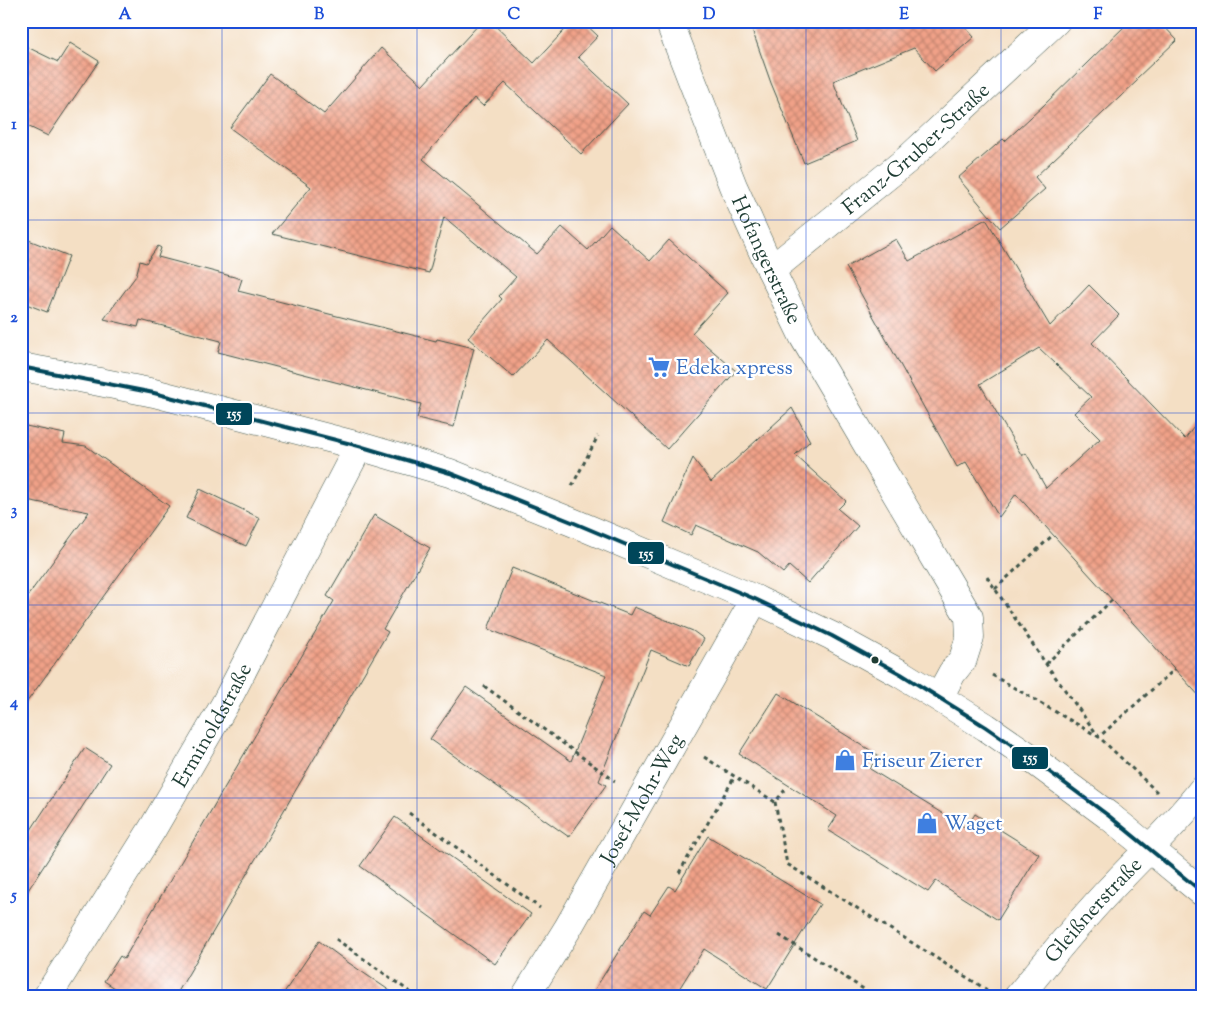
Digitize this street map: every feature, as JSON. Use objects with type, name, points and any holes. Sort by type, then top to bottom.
[{"type":"street","name":"Hofangerstraße","points":[[669,21],[734,186],[803,336],[969,617],[970,637],[963,659],[938,696]]},
{"type":"street","name":"Franz-Gruber-Straße","points":[[771,270],[908,159],[1056,21]]},
{"type":"street","points":[[21,368],[154,393],[359,446],[450,473],[755,599],[901,674],[986,727],[1028,756],[1150,849],[1202,892]]},
{"type":"street","name":"Erminoldstraße","points":[[47,997],[153,828],[225,704],[359,446]]},
{"type":"street","name":"Josef-Mohr-Weg","points":[[525,997],[568,928],[755,599]]},
{"type":"street","name":"Gleißnerstraße","points":[[1018,997],[1079,924],[1116,883],[1182,816],[1202,790]]},
{"type":"path","points":[[573,483],[598,436]]},
{"type":"path","points":[[995,589],[1053,535]]},
{"type":"path","points":[[985,575],[1046,664],[1099,736],[1182,816]]},
{"type":"path","points":[[1046,664],[1112,600]]},
{"type":"path","points":[[963,659],[1099,736]]},
{"type":"path","points":[[1099,736],[1175,669]]},
{"type":"path","points":[[484,686],[641,801]]},
{"type":"path","points":[[676,740],[775,802],[787,864],[989,992]]},
{"type":"path","points":[[679,873],[735,776]]},
{"type":"path","points":[[775,802],[785,790]]},
{"type":"path","points":[[409,813],[568,928]]},
{"type":"path","points":[[779,935],[876,997]]},
{"type":"path","points":[[336,939],[417,997]]},
{"type":"building","points":[[482,21],[490,21],[534,63],[573,21],[582,21],[598,36],[578,57],[628,104],[581,154],[505,83],[483,106],[474,98],[423,159],[537,254],[562,227],[588,250],[610,225],[650,261],[669,240],[728,293],[692,333],[736,371],[667,449],[548,340],[513,377],[468,338],[502,299],[499,296],[516,277],[444,217],[429,273],[272,234],[311,187],[230,128],[270,74],[324,114],[381,48],[423,85]]},
{"type":"building","points":[[749,21],[977,22],[965,27],[974,37],[935,71],[914,48],[833,81],[857,141],[804,163],[771,83]]},
{"type":"building","points":[[1130,21],[1159,21],[1177,40],[1136,79],[1138,80],[1035,177],[1045,189],[1000,228],[958,178],[1003,139],[1005,141]]},
{"type":"building","points":[[70,43],[99,61],[48,136],[21,123],[21,44],[58,62]]},
{"type":"building","points":[[986,219],[1050,326],[1089,285],[1119,315],[1092,343],[1185,439],[1202,416],[1202,699],[1016,494],[999,517],[966,462],[957,467],[846,267],[896,239],[909,261]],"holes":[[[1039,348],[1091,397],[1074,413],[1100,439],[1046,488],[1026,453],[1022,456],[980,384]]]},
{"type":"building","points":[[21,237],[69,256],[47,312],[21,302]]},
{"type":"building","points":[[158,246],[161,248],[158,257],[242,279],[238,291],[436,341],[437,339],[474,348],[454,427],[417,418],[421,404],[218,352],[221,341],[140,320],[138,327],[104,319],[136,276],[140,261],[146,263]]},
{"type":"building","points":[[792,408],[810,441],[795,455],[846,501],[838,509],[858,526],[808,583],[789,566],[783,573],[758,552],[696,525],[691,535],[664,522],[693,458],[711,482]]},
{"type":"building","points":[[21,425],[65,434],[63,443],[86,446],[169,506],[21,710],[21,605],[89,512],[21,499]]},
{"type":"building","points":[[200,489],[260,518],[246,546],[186,518]]},
{"type":"building","points":[[374,515],[430,548],[383,629],[388,632],[175,997],[129,997],[104,981],[120,956],[124,959],[334,601],[327,596]]},
{"type":"building","points":[[512,568],[630,615],[634,607],[693,631],[704,639],[689,666],[651,650],[599,781],[606,785],[569,837],[430,739],[466,687],[571,761],[606,675],[488,629]]},
{"type":"building","points":[[778,693],[878,755],[870,769],[966,828],[975,814],[1039,854],[998,920],[936,881],[928,892],[828,830],[837,816],[739,754]]},
{"type":"building","points":[[85,748],[110,764],[21,901],[21,845]]},
{"type":"building","points":[[395,817],[531,914],[495,964],[360,866]]},
{"type":"building","points":[[708,836],[820,904],[767,989],[704,949],[674,997],[590,997],[644,911],[650,915],[669,886],[675,890]]},
{"type":"building","points":[[319,941],[346,961],[399,997],[281,997]]},
{"type":"transit line","name":"155","points":[[21,367],[154,393],[359,446],[450,473],[755,599],[832,636],[901,674],[986,727],[1109,816],[1202,892]]},
{"type":"place","name":"Edeka xpress","points":[[659,367]]},
{"type":"place","name":"Friseur Zierer","points":[[845,760]]},
{"type":"place","name":"Waget","points":[[927,823]]}]
